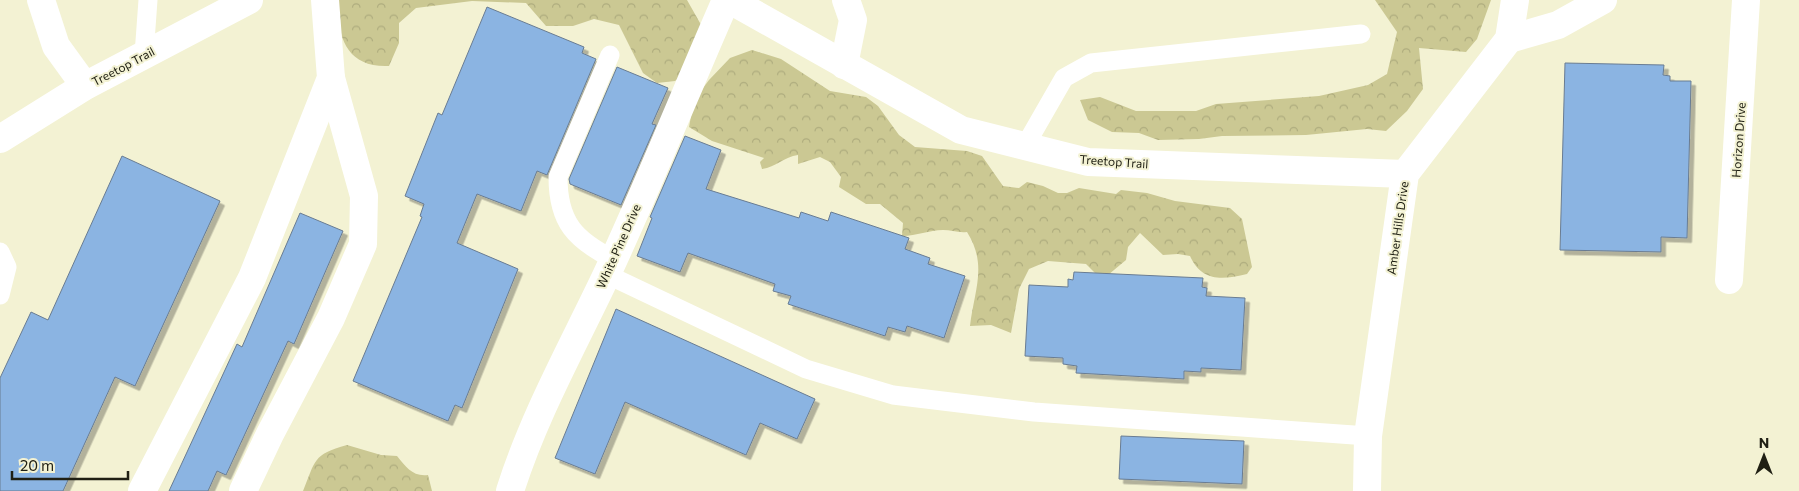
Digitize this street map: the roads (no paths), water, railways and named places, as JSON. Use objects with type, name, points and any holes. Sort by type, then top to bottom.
[{"type":"street","points":[[41,0],[56,46],[85,86]]},
{"type":"street","name":"Treetop Trail","points":[[0,139],[85,86],[249,0]]},
{"type":"street","points":[[243,491],[270,434],[331,318],[363,244],[364,196],[331,78],[325,0]]},
{"type":"street","name":"White Pine Drive","points":[[510,491],[520,460],[562,361],[610,267],[726,0]]},
{"type":"street","name":"Treetop Trail","points":[[730,0],[961,130],[1088,162],[1405,174]]},
{"type":"street","points":[[844,65],[853,20],[846,0]]},
{"type":"street","name":"Amber Hills Drive","points":[[1367,491],[1368,436],[1405,174],[1509,39],[1515,0]]},
{"type":"street","points":[[1509,39],[1558,24],[1603,0]]},
{"type":"street","name":"Horizon Drive","points":[[1729,280],[1746,0]]},
{"type":"street","points":[[142,491],[252,278],[331,78]]},
{"type":"lane","points":[[144,55],[148,0]]},
{"type":"lane","points":[[1025,146],[1064,78],[1091,63],[1361,34]]},
{"type":"lane","points":[[610,55],[558,177],[558,198],[566,221],[610,267],[806,369],[893,395],[1034,412],[1368,436]]},
{"type":"lane","points":[[0,252],[8,267],[0,295]]}]
